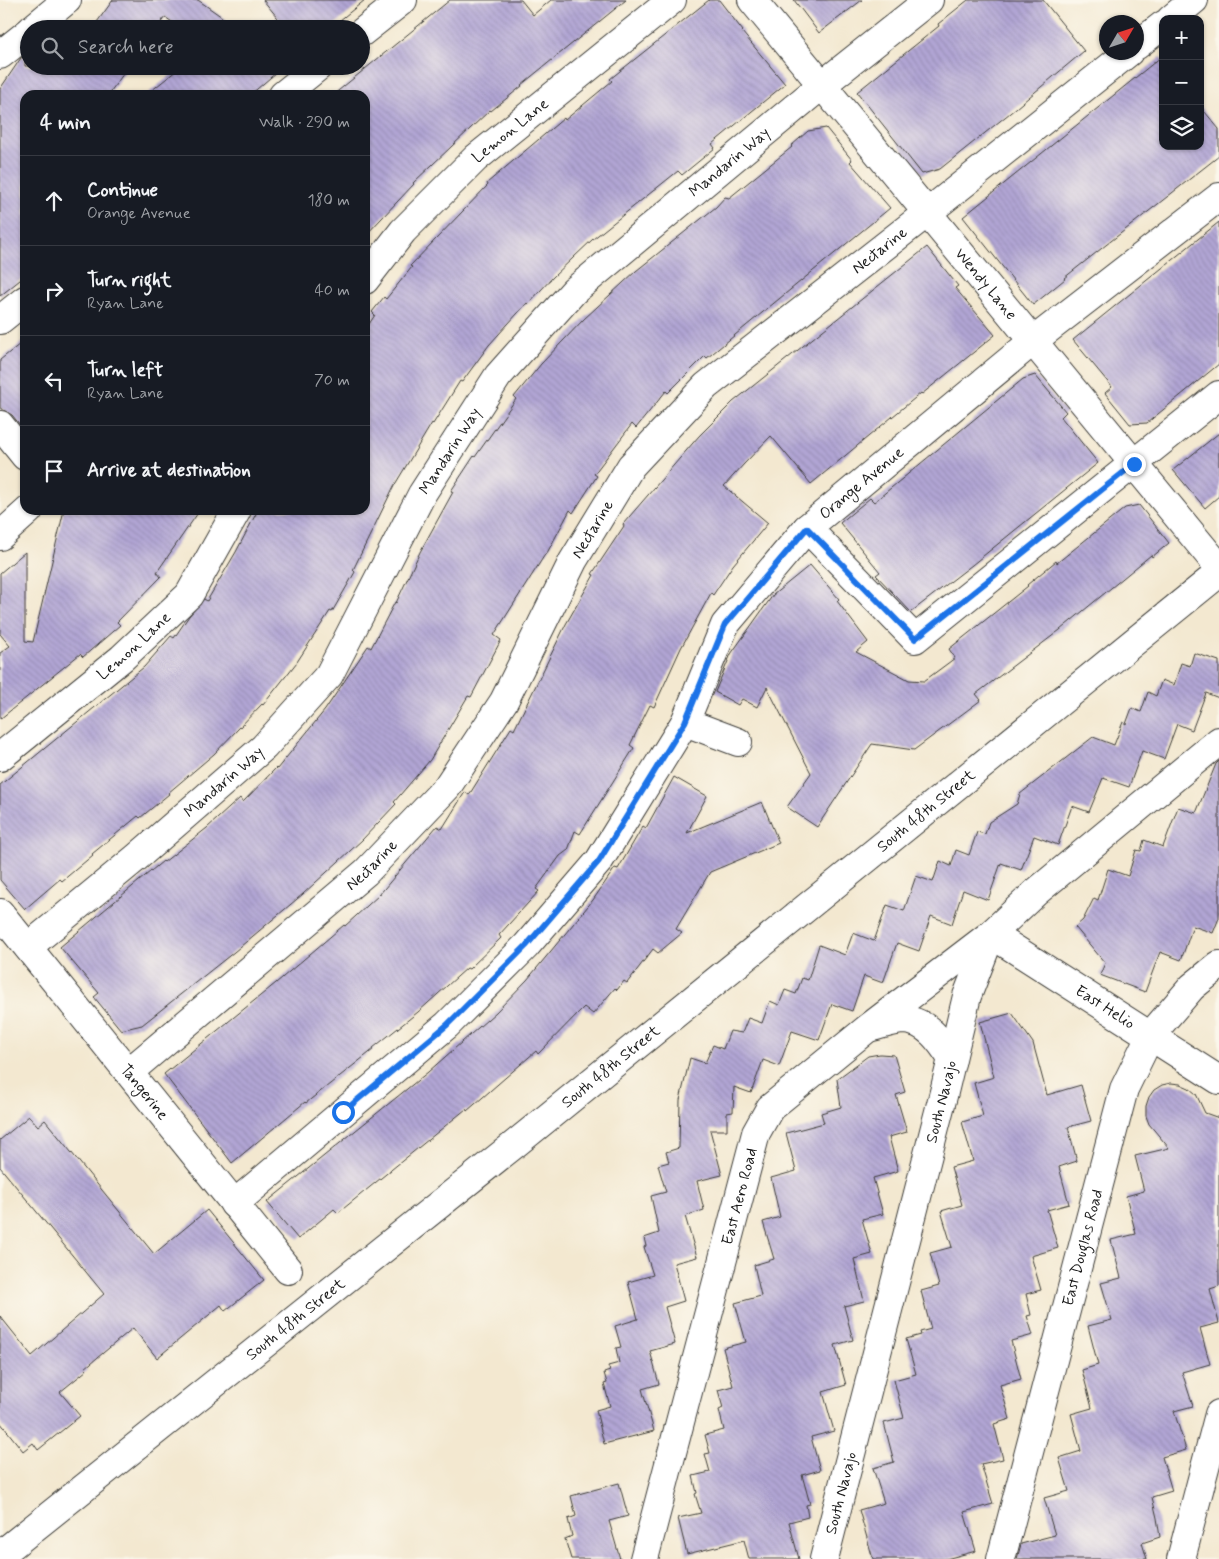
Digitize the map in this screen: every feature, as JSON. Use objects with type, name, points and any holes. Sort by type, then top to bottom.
[{"type":"street","points":[[43,20],[68,0]]},
{"type":"street","points":[[370,26],[402,0]]},
{"type":"street","name":"Lemon Lane","points":[[370,274],[403,231],[476,158],[672,0]]},
{"type":"street","name":"Wendy Lane","points":[[752,0],[1219,567]]},
{"type":"street","name":"Mandarin Way","points":[[28,947],[136,858],[264,747],[329,675],[422,494],[498,376],[574,290],[822,85],[929,0]]},
{"type":"street","points":[[1176,15],[1194,0]]},
{"type":"street","points":[[1144,40],[1159,28]]},
{"type":"street","points":[[0,55],[20,39]]},
{"type":"street","name":"Nectarine","points":[[129,1072],[366,872],[447,787],[504,701],[573,561],[631,466],[706,386],[1119,60]]},
{"type":"street","points":[[289,90],[308,75]]},
{"type":"street","name":"Orange Avenue","points":[[234,1204],[447,1025],[526,946],[599,861],[685,722],[725,625],[807,528],[1033,341],[1219,197]]},
{"type":"street","points":[[0,320],[20,304]]},
{"type":"street","points":[[807,528],[915,639],[1219,395]]},
{"type":"street","points":[[0,425],[20,450]]},
{"type":"street","points":[[0,536],[23,515]]},
{"type":"street","name":"Lemon Lane","points":[[0,757],[122,658],[189,595],[234,515]]},
{"type":"street","name":"South 48th Street","points":[[0,1555],[515,1144],[1219,572]]},
{"type":"street","points":[[685,722],[738,742]]},
{"type":"street","name":"South Navajo","points":[[824,1559],[967,996],[991,934],[1035,893],[1219,741]]},
{"type":"street","name":"Tangerine","points":[[0,913],[288,1270]]},
{"type":"street","name":"East Aero Road","points":[[644,1559],[756,1133],[770,1108],[868,1028],[991,934]]},
{"type":"street","name":"East Helio","points":[[991,934],[1219,1080]]},
{"type":"street","name":"East Douglas Road","points":[[1001,1559],[1124,1088],[1150,1036],[1192,987],[1219,965]]},
{"type":"street","points":[[868,1028],[904,1020],[920,1025],[938,1037],[952,1059]]},
{"type":"street","points":[[1181,1559],[1219,1414]]},
{"type":"building","points":[[113,0],[198,0],[226,20],[169,20],[165,17],[163,20],[99,20]]},
{"type":"building","points":[[263,0],[365,0],[340,20],[280,20]]},
{"type":"building","points":[[450,0],[521,0],[533,15],[551,0],[626,0],[490,110],[413,183],[370,231],[370,90],[339,90],[358,75],[370,75],[370,65]]},
{"type":"building","points":[[709,0],[719,0],[742,32],[785,84],[712,144],[715,148],[682,175],[678,171],[593,239],[527,303],[489,345],[462,382],[460,381],[432,423],[394,486],[353,570],[355,572],[332,612],[330,611],[297,662],[263,705],[214,754],[169,794],[140,818],[138,816],[62,881],[60,879],[25,909],[0,880],[0,785],[144,667],[171,636],[174,638],[189,616],[204,599],[207,601],[255,515],[370,515],[370,322],[375,315],[372,312],[384,297],[386,299],[412,267],[410,266],[488,185],[487,183],[564,118],[565,120],[612,81],[610,79]]},
{"type":"building","points":[[794,0],[862,0],[819,33]]},
{"type":"building","points":[[968,0],[1043,0],[1084,51],[940,169],[922,174],[857,92],[939,26],[938,24]]},
{"type":"building","points":[[20,59],[20,75],[122,75],[112,90],[20,90],[20,280],[0,296],[0,89]]},
{"type":"building","points":[[1159,59],[1159,150],[1204,150],[1204,111],[1219,129],[1219,156],[1064,278],[1033,305],[963,217]]},
{"type":"building","points":[[171,75],[273,75],[256,90],[152,90]]},
{"type":"building","points":[[826,128],[852,160],[850,162],[890,208],[707,358],[705,356],[668,393],[666,391],[636,428],[632,424],[594,474],[597,476],[573,513],[570,510],[547,553],[494,635],[501,640],[471,697],[468,696],[430,760],[394,802],[396,804],[362,840],[303,894],[234,952],[142,1025],[121,1030],[94,997],[99,993],[60,947],[163,861],[207,828],[240,798],[243,802],[277,769],[325,710],[368,646],[371,648],[453,492],[451,491],[516,399],[514,397],[541,364],[584,319],[636,271],[716,207],[725,197],[729,198],[792,147],[808,131]]},
{"type":"building","points":[[1219,222],[1219,364],[1147,423],[1130,424],[1105,393],[1112,387],[1073,340]]},
{"type":"building","points":[[927,247],[958,286],[955,288],[995,335],[811,484],[771,436],[744,464],[724,486],[768,523],[733,565],[713,595],[711,593],[681,648],[654,707],[650,705],[630,745],[634,748],[580,834],[575,831],[568,850],[560,856],[536,889],[539,891],[499,935],[501,938],[469,969],[467,968],[374,1049],[305,1102],[232,1163],[164,1074],[345,926],[379,895],[437,826],[442,829],[465,792],[469,795],[511,728],[514,730],[566,624],[594,575],[592,574],[624,526],[623,524],[699,436],[733,402]]},
{"type":"building","points":[[20,344],[20,425],[12,415],[0,408],[0,360]]},
{"type":"building","points":[[1035,375],[1066,412],[1061,417],[1098,463],[911,612],[876,575],[880,572],[840,523],[870,498],[874,502],[1023,379]]},
{"type":"building","points":[[1219,433],[1219,496],[1205,508],[1173,470]]},
{"type":"building","points":[[1139,505],[1169,543],[1152,557],[1151,555],[1060,630],[976,694],[981,700],[914,750],[872,744],[817,827],[787,807],[811,773],[767,687],[757,707],[742,699],[738,705],[715,692],[731,654],[773,595],[810,565],[839,599],[837,601],[868,642],[856,652],[909,680],[924,681],[955,658],[949,649],[1028,586],[1056,561],[1057,563],[1125,508]]},
{"type":"building","points":[[63,515],[197,515],[157,572],[161,577],[117,622],[120,625],[83,657],[80,654],[0,719],[0,653],[10,646],[0,634],[0,573],[25,552],[25,641],[33,642]]},
{"type":"building","points":[[1194,653],[1219,661],[1219,698],[1206,693],[1192,730],[1177,724],[1164,759],[1142,751],[1129,787],[1103,778],[1089,812],[1072,806],[1058,845],[1034,836],[1021,870],[1001,863],[988,900],[963,890],[952,924],[931,916],[919,951],[897,943],[883,983],[864,976],[852,1011],[832,1004],[819,1040],[792,1031],[779,1066],[763,1060],[751,1093],[734,1087],[733,1112],[727,1113],[727,1130],[710,1130],[722,1175],[697,1181],[704,1210],[685,1216],[697,1257],[674,1263],[684,1301],[665,1307],[675,1344],[650,1351],[659,1384],[642,1389],[654,1431],[604,1444],[596,1410],[610,1406],[604,1384],[607,1383],[604,1373],[610,1371],[608,1366],[619,1363],[616,1348],[621,1347],[615,1326],[638,1319],[628,1282],[653,1275],[644,1247],[646,1246],[644,1238],[659,1233],[651,1196],[666,1192],[658,1165],[669,1162],[666,1152],[679,1148],[680,1100],[690,1058],[705,1063],[713,1045],[723,1049],[730,1031],[742,1033],[748,1018],[762,1023],[770,1001],[779,1005],[785,990],[796,994],[802,978],[808,980],[819,945],[845,955],[853,933],[874,941],[887,905],[904,911],[916,876],[933,882],[940,861],[951,866],[956,850],[969,855],[977,832],[985,834],[989,822],[1017,804],[1020,794],[1093,737],[1114,745],[1123,722],[1126,724],[1132,708],[1141,712],[1148,692],[1156,696],[1162,680],[1174,685],[1181,663],[1190,666]]},
{"type":"building","points":[[1219,761],[1219,918],[1213,933],[1193,926],[1181,960],[1160,952],[1145,992],[1100,975],[1105,963],[1075,927],[1083,920],[1094,898],[1098,900],[1108,869],[1128,876],[1136,850],[1141,851],[1144,840],[1163,847],[1178,807],[1196,813],[1216,764]]},
{"type":"building","points":[[674,777],[707,796],[687,833],[762,802],[779,843],[710,872],[676,929],[682,933],[658,953],[653,949],[627,983],[624,981],[617,990],[615,988],[593,1014],[584,1007],[538,1054],[536,1051],[467,1111],[466,1109],[338,1213],[334,1209],[298,1239],[267,1202],[428,1072],[496,1012],[527,980],[593,900],[615,868],[618,869],[643,826],[646,828]]},
{"type":"building","points":[[1012,1013],[1033,1043],[1047,1095],[1081,1085],[1091,1121],[1068,1127],[1077,1161],[1059,1167],[1069,1204],[1047,1210],[1058,1248],[1031,1256],[1041,1290],[1026,1294],[1031,1315],[1027,1316],[1033,1335],[1011,1341],[1021,1379],[1000,1385],[1010,1419],[994,1424],[1003,1459],[981,1464],[993,1504],[964,1512],[976,1551],[946,1559],[873,1559],[859,1510],[884,1503],[873,1468],[894,1462],[884,1423],[904,1418],[894,1380],[916,1374],[906,1339],[921,1335],[920,1332],[931,1329],[921,1291],[939,1286],[930,1253],[952,1247],[941,1211],[962,1205],[951,1167],[973,1161],[962,1122],[983,1116],[974,1083],[994,1077],[980,1022]]},
{"type":"building","points":[[880,1054],[894,1055],[905,1092],[896,1095],[907,1132],[889,1137],[898,1171],[873,1178],[883,1214],[862,1219],[872,1254],[854,1259],[864,1301],[844,1306],[853,1340],[835,1345],[846,1385],[823,1392],[834,1431],[811,1437],[820,1470],[802,1475],[810,1504],[806,1505],[808,1517],[789,1522],[799,1559],[749,1559],[744,1540],[687,1554],[678,1518],[701,1513],[695,1494],[697,1493],[693,1476],[710,1472],[705,1454],[710,1453],[705,1435],[724,1430],[719,1410],[723,1408],[718,1390],[733,1386],[723,1348],[746,1342],[735,1303],[761,1296],[754,1265],[774,1259],[763,1222],[780,1217],[771,1178],[796,1171],[786,1133],[824,1123],[821,1113],[841,1107],[837,1079],[868,1056]]},
{"type":"building","points":[[1171,1083],[1189,1088],[1196,1094],[1205,1113],[1219,1118],[1219,1286],[1210,1289],[1219,1323],[1200,1328],[1210,1364],[1182,1372],[1193,1406],[1174,1411],[1186,1450],[1162,1457],[1172,1491],[1152,1497],[1160,1537],[1142,1543],[1147,1559],[1017,1559],[1021,1544],[1055,1535],[1044,1498],[1069,1491],[1059,1458],[1081,1451],[1071,1414],[1092,1408],[1082,1370],[1098,1365],[1088,1326],[1112,1320],[1101,1283],[1121,1278],[1111,1240],[1136,1234],[1126,1196],[1144,1191],[1135,1156],[1169,1148],[1149,1124],[1146,1116],[1146,1106],[1154,1090],[1162,1085]]},
{"type":"building","points":[[29,1116],[38,1126],[45,1120],[154,1254],[207,1210],[264,1280],[225,1311],[221,1305],[157,1358],[133,1328],[85,1368],[87,1370],[60,1392],[80,1416],[38,1450],[33,1443],[23,1451],[0,1422],[0,1316],[32,1356],[104,1294],[0,1167],[0,1140]]},
{"type":"building","points":[[619,1483],[628,1516],[609,1521],[620,1559],[571,1559],[565,1539],[572,1536],[568,1519],[576,1516],[571,1496]]},
{"type":"route","points":[[343,1112],[447,1025],[526,946],[599,861],[685,722],[725,625],[807,528],[915,639],[1134,464]]}]
